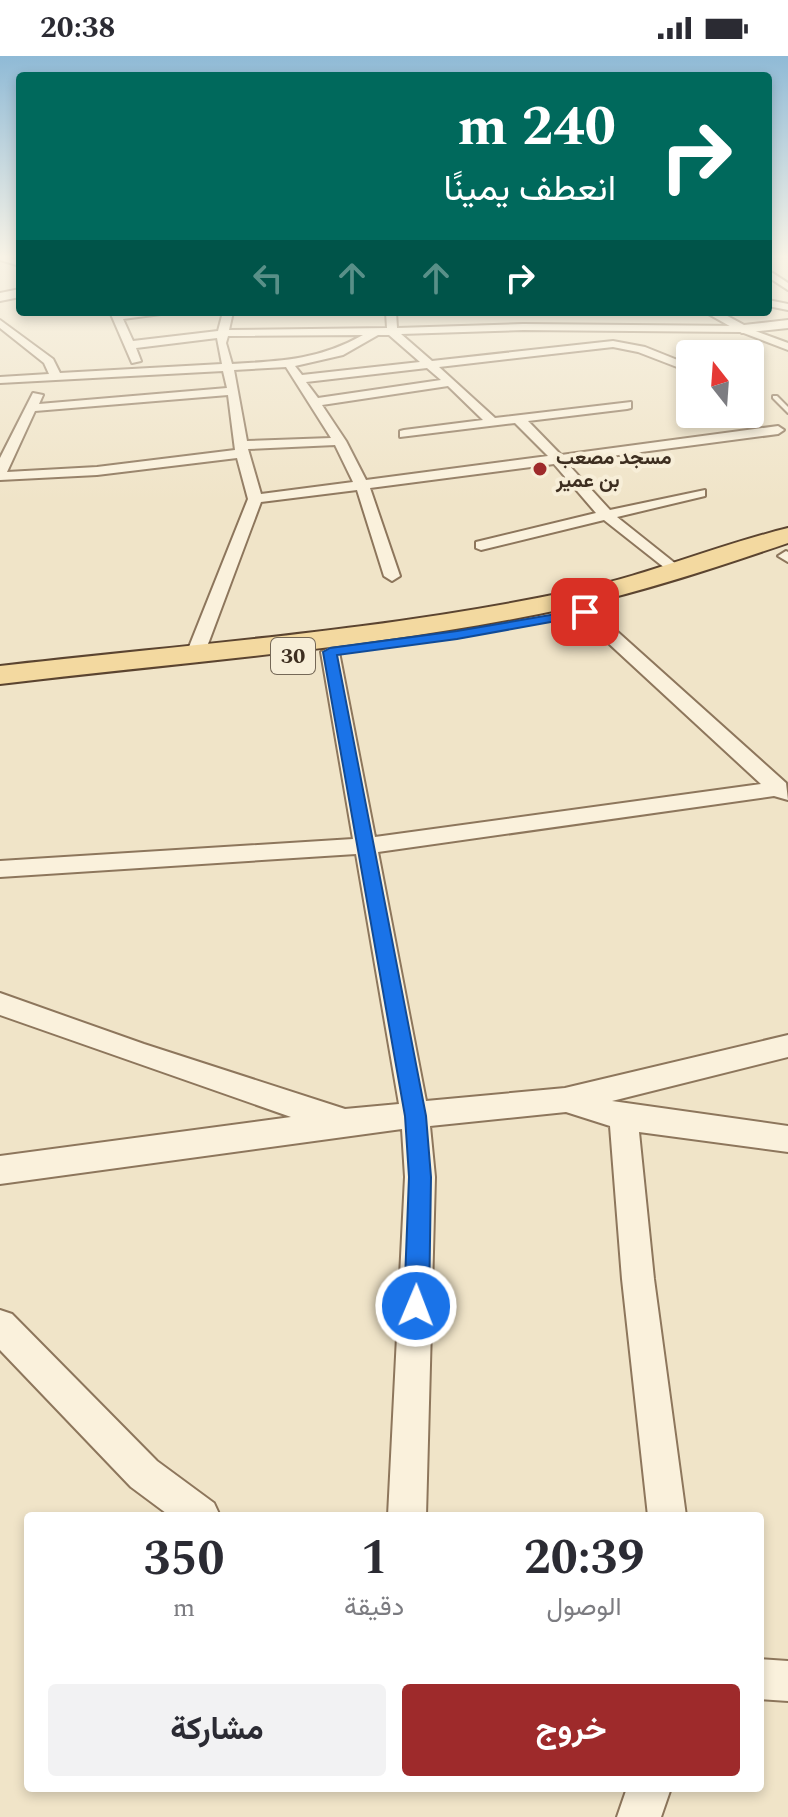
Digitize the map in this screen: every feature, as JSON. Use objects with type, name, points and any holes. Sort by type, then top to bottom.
[{"type":"main road","name":"30","points":[[145,665],[196,652],[409,625],[541,604],[675,571],[788,551]]},
{"type":"main road","name":"30","points":[[0,675],[74,673],[330,652],[436,638],[585,612],[788,551]]},
{"type":"main road","name":"30","points":[[0,689],[74,673]]},
{"type":"street","points":[[18,337],[49,361],[50,377],[24,422],[0,474],[97,471],[241,449],[340,441]]},
{"type":"street","points":[[127,337],[139,370]]},
{"type":"street","points":[[130,345],[196,337]]},
{"type":"street","points":[[196,652],[255,499],[241,449],[222,337]]},
{"type":"street","points":[[0,380],[288,364],[339,353],[366,337]]},
{"type":"street","points":[[398,337],[492,422]]},
{"type":"street","points":[[763,337],[788,347]]},
{"type":"street","points":[[299,379],[613,344],[641,349],[676,363]]},
{"type":"street","points":[[288,364],[340,441],[385,544],[392,576]]},
{"type":"street","points":[[316,402],[450,382]]},
{"type":"street","points":[[32,408],[233,391]]},
{"type":"street","points":[[404,434],[627,405]]},
{"type":"street","points":[[517,419],[548,443],[604,513],[675,571]]},
{"type":"street","points":[[5,422],[24,422]]},
{"type":"street","points":[[764,422],[783,433]]},
{"type":"street","points":[[255,499],[783,433]]},
{"type":"street","points":[[481,545],[604,513],[700,493]]},
{"type":"street","points":[[585,612],[783,792]]},
{"type":"street","points":[[330,652],[415,1116],[420,1177],[407,1512]]},
{"type":"street","points":[[0,869],[364,846],[783,792]]},
{"type":"street","points":[[0,1004],[144,1056],[347,1122]]},
{"type":"street","points":[[0,1170],[347,1122],[565,1100],[788,1046]]},
{"type":"street","points":[[565,1100],[623,1117],[788,1139]]},
{"type":"street","points":[[623,1117],[638,1279],[667,1512]]},
{"type":"street","points":[[0,1326],[144,1474],[196,1512]]},
{"type":"street","points":[[764,1679],[788,1681]]},
{"type":"street","points":[[639,1817],[648,1792]]},
{"type":"lane","points":[[775,397],[788,411]]},
{"type":"place","name":"مسجد مصعب بن عمير","points":[[540,469]]},
{"type":"route","points":[[416,1306],[420,1177],[415,1116],[330,652],[457,635],[585,612]]}]
